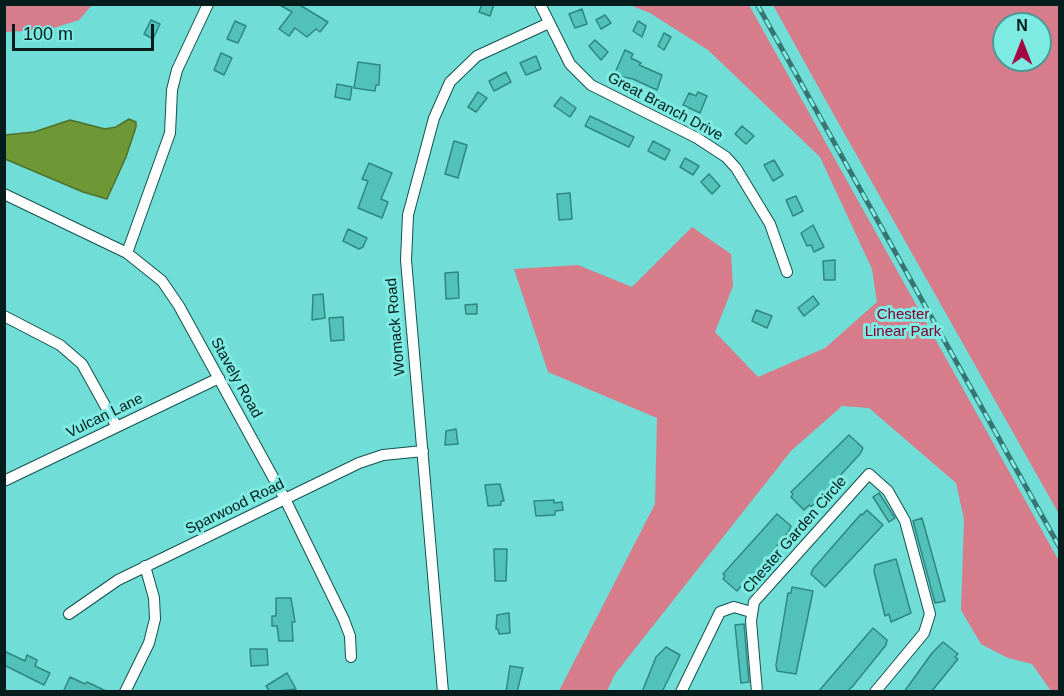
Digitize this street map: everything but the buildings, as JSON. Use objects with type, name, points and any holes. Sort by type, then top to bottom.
[{"type":"street","points":[[127,253],[170,133],[172,90],[177,70],[208,4]]},
{"type":"street","name":"Great Branch Drive","points":[[540,4],[570,64],[591,85],[697,138],[726,157],[747,183],[770,224],[787,272]]},
{"type":"street","name":"Womack Road","points":[[443,692],[405,252],[408,214],[420,163],[438,105],[458,73],[491,48],[549,23]]},
{"type":"street","name":"Stavely Road","points":[[4,194],[127,253],[162,280],[285,499],[344,620],[350,636],[351,657]]},
{"type":"street","points":[[4,316],[60,345],[82,364],[117,427]]},
{"type":"street","name":"Vulcan Lane","points":[[4,481],[219,378]]},
{"type":"street","name":"Sparwood Road","points":[[69,614],[118,580],[145,566],[372,458],[423,452]]},
{"type":"street","name":"Chester Garden Circle","points":[[757,692],[750,612],[754,602],[869,474],[888,491],[905,520],[930,614],[924,633],[875,692]]},
{"type":"street","points":[[125,692],[148,643],[155,619],[154,598],[145,566]]},
{"type":"street","points":[[681,692],[720,612],[734,608],[750,612]]},
{"type":"green space","points":[[4,5],[92,5],[79,20],[47,30],[5,32]]},
{"type":"green space","name":"Chester Linear Park","points":[[630,5],[749,5],[1059,561],[1059,691],[1051,691],[1032,664],[1008,658],[981,644],[961,610],[964,519],[956,483],[869,408],[842,406],[791,451],[615,674],[607,691],[559,691],[655,504],[657,418],[548,372],[514,269],[578,265],[632,287],[692,227],[731,254],[733,286],[715,332],[758,377],[825,348],[877,302],[872,269],[820,157],[708,50],[650,13]]},
{"type":"green space","points":[[773,5],[1059,5],[1059,514],[825,99]]},
{"type":"shaded area","points":[[129,119],[136,122],[136,127],[126,157],[107,199],[83,192],[5,159],[5,135],[34,132],[70,120],[105,129],[116,127]]},
{"type":"railway","points":[[757,4],[1060,548]]}]
